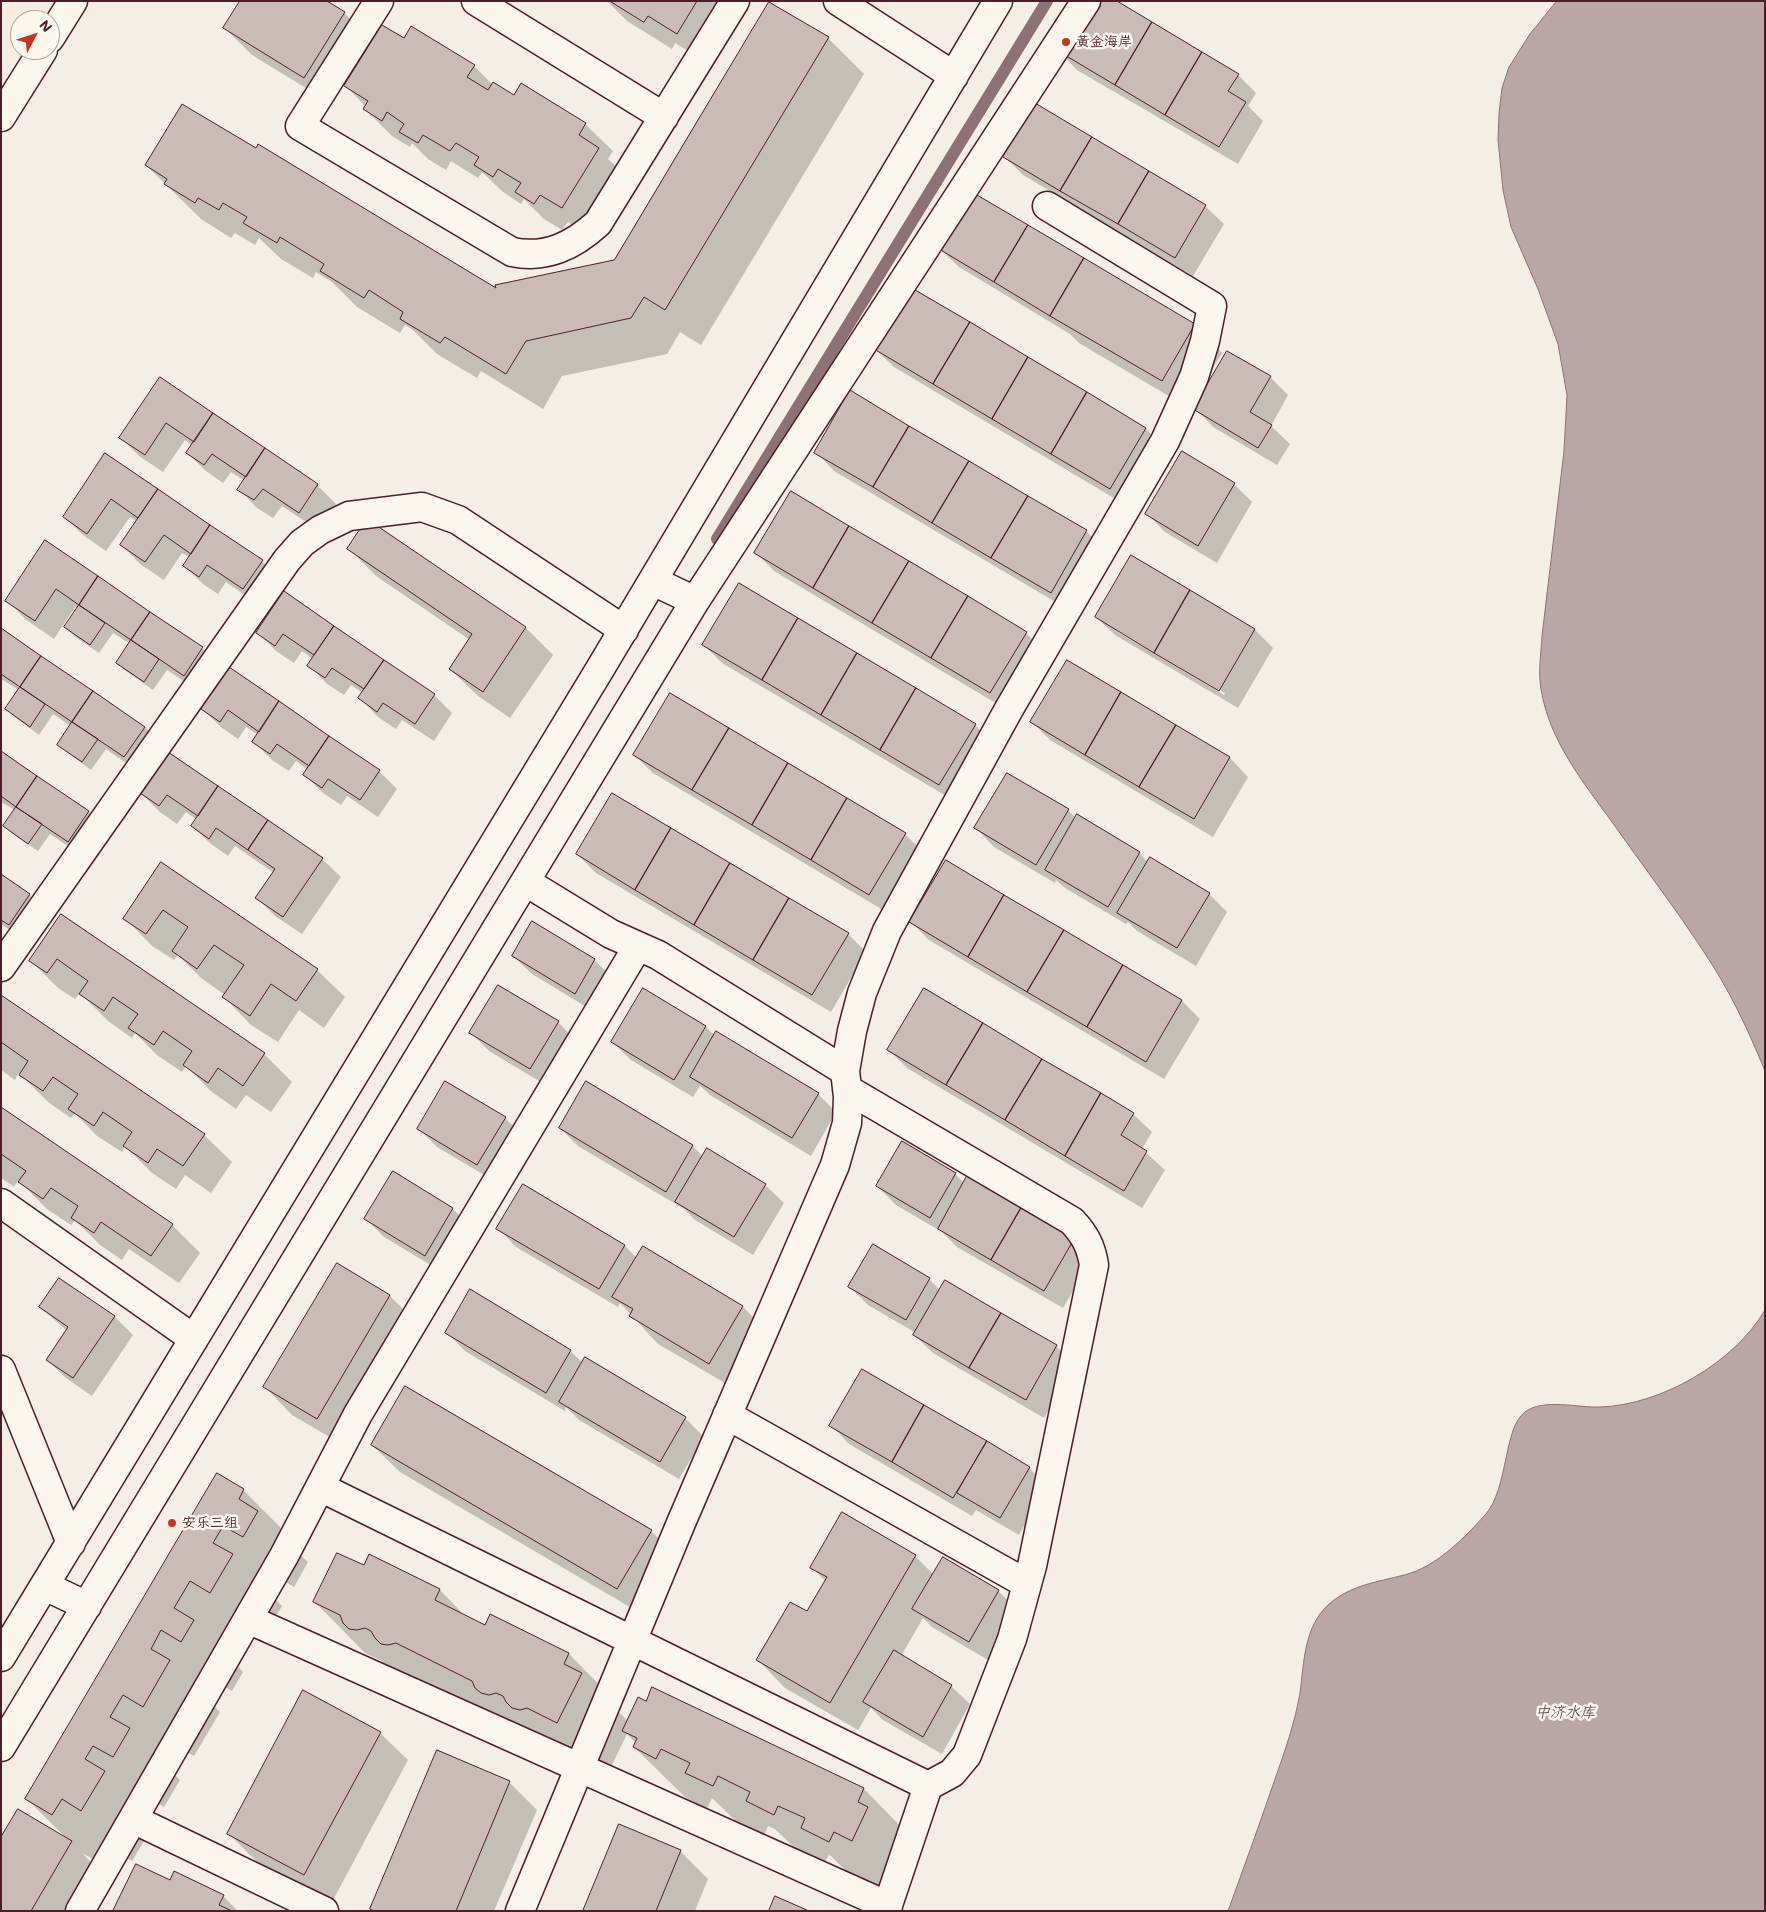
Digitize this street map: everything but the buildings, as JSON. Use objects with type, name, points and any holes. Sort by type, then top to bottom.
[{"type":"street","points":[[60,22],[73,1]]},
{"type":"street","points":[[379,1],[300,126],[512,252],[527,255],[541,254],[571,244],[586,235],[598,223],[735,1]]},
{"type":"street","points":[[476,1],[664,117]]},
{"type":"street","points":[[838,1],[954,76]]},
{"type":"street","points":[[1,1657],[624,630],[998,1]]},
{"type":"street","points":[[1,1747],[695,601],[1086,1]]},
{"type":"street","points":[[1,117],[36,60]]},
{"type":"street","points":[[520,1911],[727,1415],[835,1165],[847,1123],[846,1080],[852,1031],[862,993],[887,931],[1009,709],[1165,442],[1194,377],[1212,306],[1047,206]]},
{"type":"street","points":[[1,967],[287,560],[302,543],[334,522],[349,516],[422,507],[458,520],[624,630]]},
{"type":"street","points":[[653,581],[695,601]]},
{"type":"street","points":[[248,1619],[887,1908],[928,1786],[952,1773],[966,1755],[1012,1639],[1027,1584],[1094,1265],[1092,1249],[1085,1235],[1072,1221],[846,1080],[658,955],[611,934],[526,882]]},
{"type":"street","points":[[80,1911],[284,1556],[358,1414],[638,946]]},
{"type":"street","points":[[1,1203],[194,1339]]},
{"type":"street","points":[[1,1370],[70,1543]]},
{"type":"street","points":[[727,1415],[1027,1584]]},
{"type":"street","points":[[320,1487],[928,1786]]},
{"type":"street","points":[[45,1586],[87,1606]]},
{"type":"street","points":[[133,1819],[324,1911]]},
{"type":"water","points":[[1557,1],[1765,1],[1765,1071],[1737,1009],[1712,964],[1590,792],[1559,743],[1545,708],[1541,689],[1542,636],[1564,451],[1567,395],[1558,344],[1538,289],[1511,227],[1503,190],[1498,140],[1502,88],[1509,67],[1530,34]]},
{"type":"water","name":"中济水库","points":[[1765,1310],[1765,1911],[1228,1911],[1289,1736],[1300,1693],[1306,1646],[1314,1624],[1328,1605],[1347,1592],[1357,1588],[1422,1569],[1442,1556],[1469,1532],[1493,1503],[1513,1431],[1518,1420],[1525,1412],[1541,1405],[1600,1407],[1623,1404],[1671,1389],[1694,1378],[1735,1347],[1752,1329]]},
{"type":"waterway","points":[[717,539],[1047,1]]},
{"type":"place","name":"黄金海岸","points":[[1066,42]]},
{"type":"place","name":"安乐三组","points":[[172,1523]]}]
